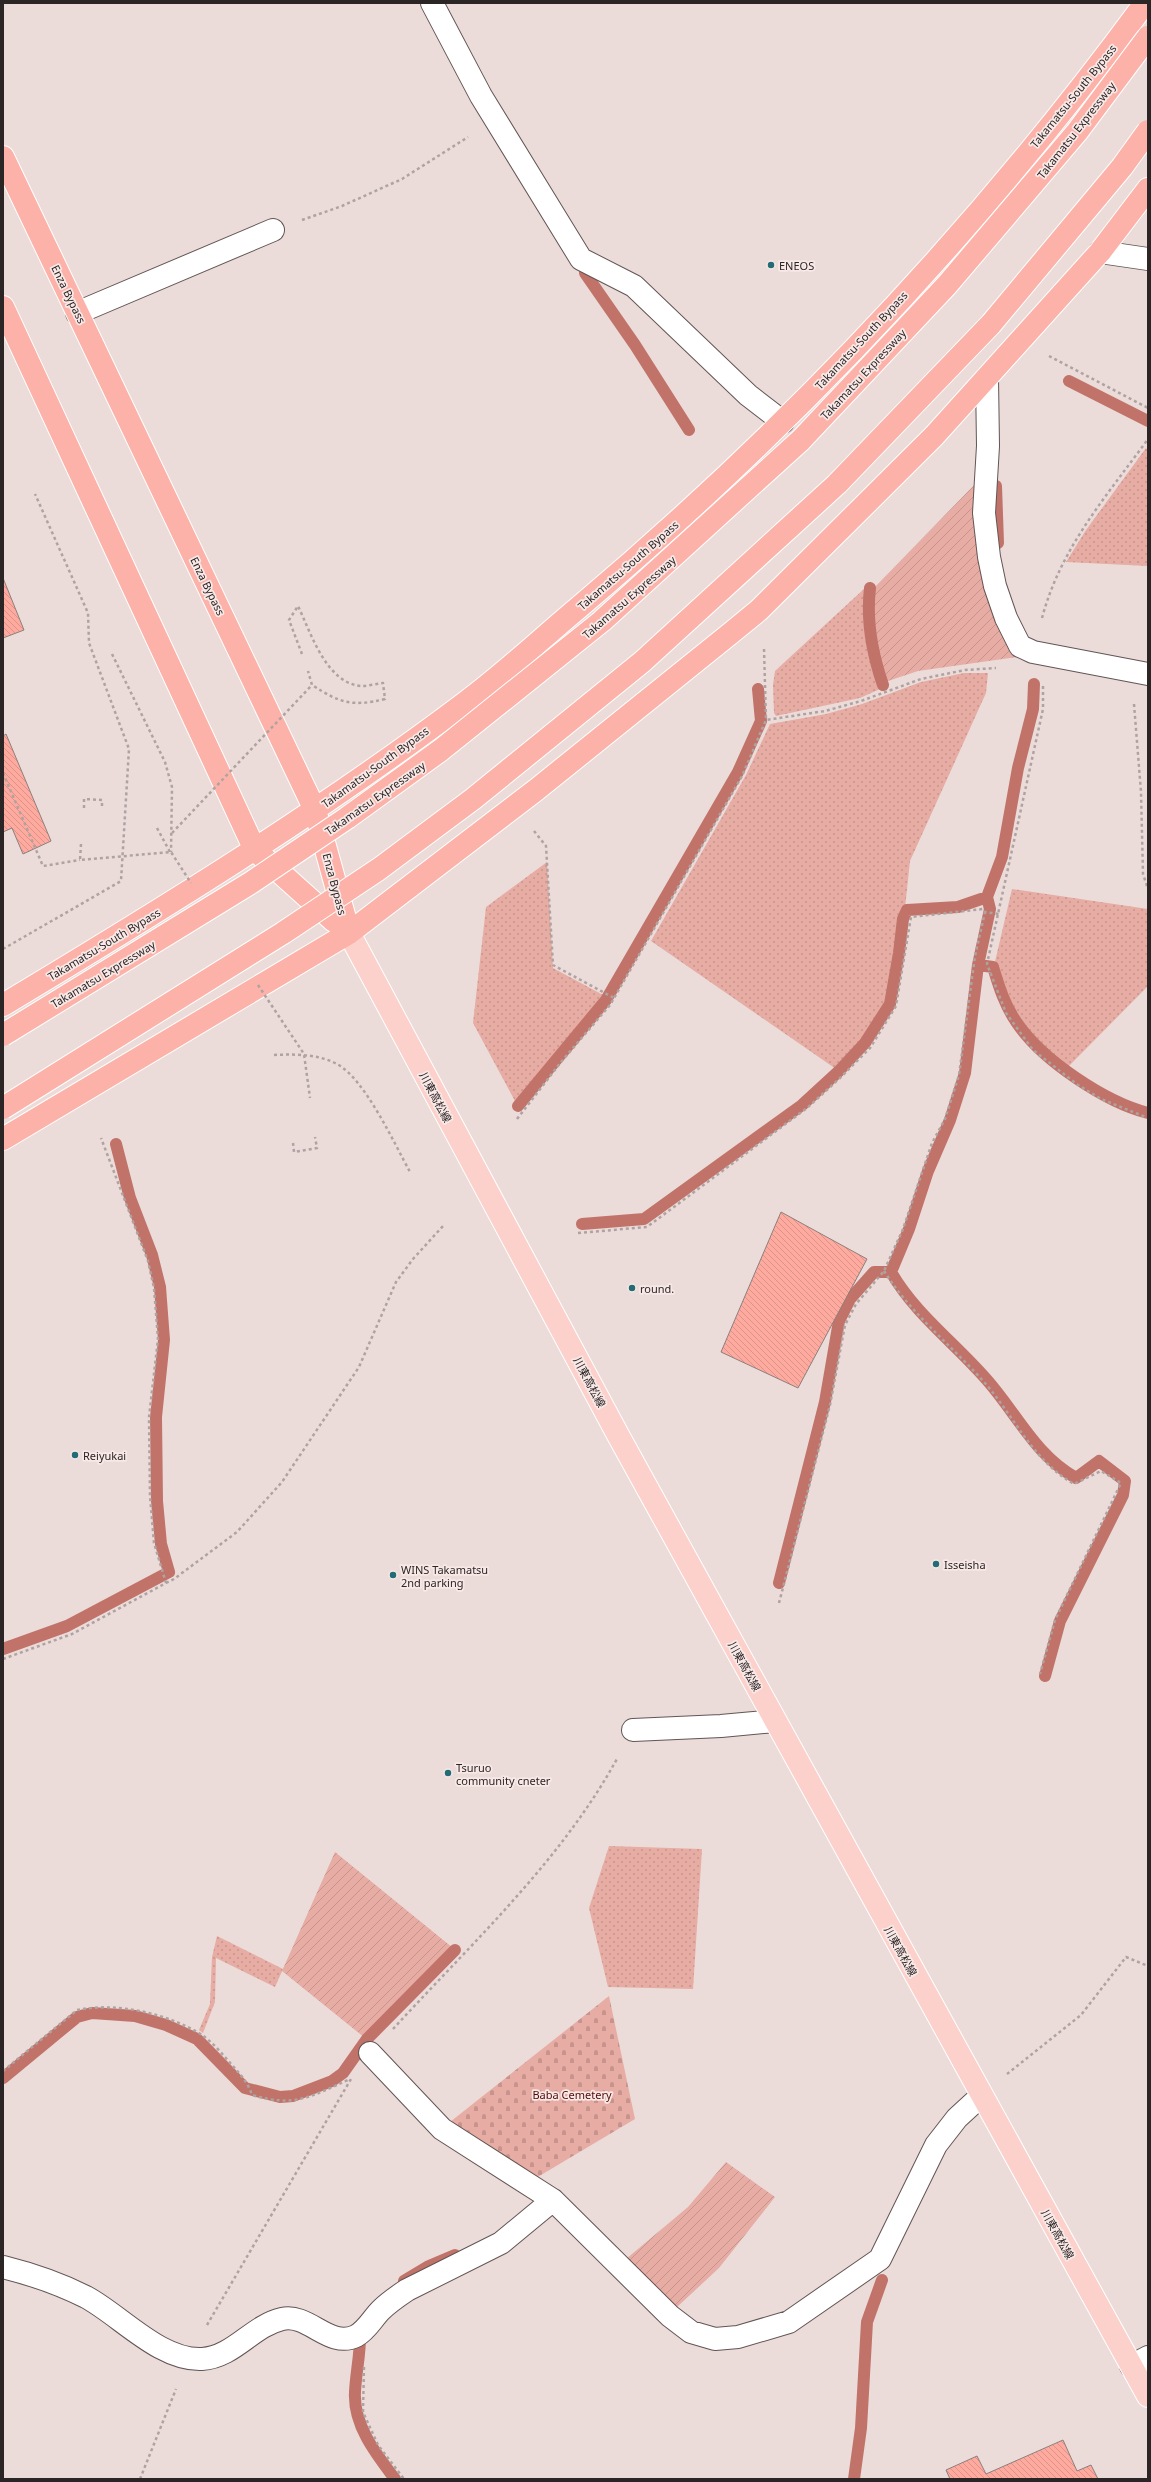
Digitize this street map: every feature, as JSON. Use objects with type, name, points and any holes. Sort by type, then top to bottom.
[{"type":"highway","name":"Takamatsu-South Bypass","points":[[3,1005],[255,850],[315,810],[469,700],[651,547],[783,422],[844,360],[975,215],[1092,75],[1145,3]]},
{"type":"highway","name":"Takamatsu Expressway","points":[[3,1035],[252,882],[347,818],[442,750],[602,620],[801,440],[947,285],[1077,132],[1148,37]]},
{"type":"highway","points":[[3,1108],[277,938],[379,869],[473,799],[642,662],[837,484],[991,324],[1122,167],[1148,131]]},
{"type":"highway","name":"Enza Bypass","points":[[3,157],[315,810],[349,933]]},
{"type":"highway","points":[[3,1139],[349,933],[514,806],[759,610],[934,436],[988,378],[1100,252],[1148,189]]},
{"type":"highway","name":"Enza Bypass","points":[[3,307],[255,850],[349,933]]},
{"type":"main road","name":"川東高松線","points":[[349,933],[614,1428],[981,2096],[1140,2361],[1148,2396]]},
{"type":"street","points":[[432,3],[481,96],[581,259],[634,286],[748,395],[783,422]]},
{"type":"street","points":[[77,312],[273,230]]},
{"type":"street","points":[[1100,252],[1148,259]]},
{"type":"street","points":[[988,378],[988,446],[984,513],[989,558],[995,586],[1006,618],[1020,646],[1033,652],[1140,672]]},
{"type":"street","points":[[633,1730],[721,1726],[775,1721]]},
{"type":"street","points":[[370,2053],[442,2129],[553,2200],[670,2316],[691,2332],[715,2339],[738,2337],[789,2322],[880,2259],[936,2145],[957,2118],[981,2096]]},
{"type":"street","points":[[3,2267],[37,2277],[87,2298],[153,2342],[174,2354],[188,2358],[216,2357],[231,2350],[263,2328],[281,2319],[300,2320],[342,2339],[357,2336],[366,2328],[380,2311],[407,2290],[501,2243],[553,2200]]},
{"type":"path","points":[[273,230],[342,206],[402,179],[495,119]]},
{"type":"path","points":[[1021,340],[1148,408]]},
{"type":"path","points":[[1148,439],[1082,530],[1062,562],[1050,590],[1033,652],[1043,683],[1043,709],[987,964],[997,993],[1014,1026],[1033,1050],[1078,1085],[1101,1099],[1148,1118]]},
{"type":"path","points":[[3,949],[121,881],[129,749],[89,643],[88,613],[35,494]]},
{"type":"path","points":[[302,654],[289,620],[298,606],[329,667],[344,680],[361,686],[383,683],[385,699],[354,705],[335,700],[312,685],[308,671]]},
{"type":"path","points":[[517,1119],[614,998],[742,776],[766,720],[765,663],[759,610]]},
{"type":"path","points":[[766,720],[824,711],[861,701],[921,679],[965,670],[989,669],[1020,663],[1033,652]]},
{"type":"path","points":[[112,654],[165,762],[172,787],[171,852],[157,828]]},
{"type":"path","points":[[1140,672],[1143,874],[1148,889]]},
{"type":"path","points":[[172,833],[312,685]]},
{"type":"path","points":[[3,773],[43,866],[80,860]]},
{"type":"path","points":[[84,808],[84,799],[102,800],[102,808]]},
{"type":"path","points":[[514,806],[546,846],[553,965],[614,998]]},
{"type":"path","points":[[578,1233],[647,1227],[807,1108],[870,1048],[896,1006],[911,917],[983,909],[985,912],[999,914]]},
{"type":"path","points":[[779,1603],[830,1405],[845,1325],[856,1304],[884,1271],[903,1229],[932,1143],[945,1119],[959,1075],[975,956],[985,912]]},
{"type":"path","points":[[274,1055],[304,1054],[325,1059],[347,1071],[366,1093],[410,1172]]},
{"type":"path","points":[[293,1143],[294,1152],[316,1148],[315,1137]]},
{"type":"path","points":[[101,1138],[148,1261],[154,1288],[158,1339],[150,1417],[150,1496],[154,1543],[166,1583]]},
{"type":"path","points":[[3,1659],[72,1634],[166,1583],[180,1575],[237,1532],[282,1482],[359,1367],[396,1282],[413,1259],[443,1226]]},
{"type":"path","points":[[884,1271],[901,1297],[984,1381],[1040,1457],[1060,1476],[1074,1484],[1101,1471],[1121,1484],[1055,1620],[1040,1674]]},
{"type":"path","points":[[370,2053],[475,1940],[504,1912],[597,1795],[633,1730]]},
{"type":"path","points":[[981,2096],[1081,2015],[1126,1957],[1148,1966]]},
{"type":"path","points":[[3,2071],[77,2010],[92,2007],[136,2010],[170,2020],[200,2033],[219,2050],[249,2084],[252,2095],[266,2099],[293,2102],[310,2097],[352,2078],[341,2100],[236,2272]]},
{"type":"path","points":[[366,2328],[363,2412],[378,2445],[404,2479]]},
{"type":"green space","points":[[1146,448],[1148,451],[1148,566],[1066,562],[1086,530]]},
{"type":"green space","points":[[978,481],[1011,644],[1017,657],[918,671],[885,682],[878,658],[874,635],[874,588]]},
{"type":"green space","points":[[865,588],[866,627],[873,664],[880,689],[860,698],[776,716],[774,713],[773,685],[775,671]]},
{"type":"green space","points":[[964,673],[988,673],[986,693],[910,861],[905,908],[900,919],[888,1001],[863,1041],[836,1069],[651,941],[746,775],[770,724],[826,714],[862,704],[921,682]]},
{"type":"green space","points":[[547,862],[553,968],[605,996],[516,1103],[473,1023],[486,907]]},
{"type":"green space","points":[[1012,889],[1148,909],[1148,986],[1067,1068],[1037,1045],[1018,1022],[1003,993],[994,966]]},
{"type":"green space","points":[[609,1846],[702,1849],[693,1989],[608,1987],[589,1908]]},
{"type":"green space","points":[[335,1852],[453,1948],[365,2038],[282,1971]]},
{"type":"green space","points":[[217,1936],[283,1969],[275,1987],[216,1958],[215,2002],[203,2033],[199,2030],[210,2004],[212,1957]]},
{"type":"green space","name":"Baba Cemetery","points":[[609,1996],[635,2119],[536,2178],[450,2122]]},
{"type":"green space","points":[[726,2162],[775,2197],[719,2268],[676,2308],[626,2259],[688,2207]]},
{"type":"building","points":[[3,578],[24,630],[3,638]]},
{"type":"building","points":[[6,734],[51,841],[23,854],[12,828],[3,832],[3,736]]},
{"type":"building","points":[[781,1212],[867,1259],[798,1388],[721,1352]]},
{"type":"building","points":[[1063,2440],[1077,2471],[1091,2465],[1098,2479],[950,2479],[946,2470],[977,2456],[986,2474]]},
{"type":"waterway","points":[[585,273],[635,345],[689,430]]},
{"type":"waterway","points":[[1069,381],[1148,421]]},
{"type":"waterway","points":[[996,486],[998,543]]},
{"type":"waterway","points":[[870,588],[869,625],[873,649],[883,685]]},
{"type":"waterway","points":[[779,1583],[825,1402],[839,1321],[850,1299],[874,1272],[891,1272],[909,1229],[928,1171],[950,1120],[965,1073],[978,965],[990,909],[987,897],[1002,857],[1018,768],[1033,709],[1034,684]]},
{"type":"waterway","points":[[518,1106],[606,1000],[738,772],[761,721],[758,689]]},
{"type":"waterway","points":[[582,1224],[644,1219],[802,1105],[839,1071],[865,1043],[890,1004],[903,919],[907,910],[958,907],[987,897]]},
{"type":"waterway","points":[[978,965],[993,967],[1003,996],[1013,1017],[1028,1037],[1058,1065],[1076,1078],[1113,1100],[1148,1113]]},
{"type":"waterway","points":[[3,1649],[67,1626],[169,1572],[161,1544],[157,1501],[156,1417],[164,1340],[160,1287],[152,1255],[130,1198],[116,1144]]},
{"type":"waterway","points":[[891,1272],[923,1315],[975,1366],[998,1393],[1027,1433],[1049,1458],[1076,1478],[1099,1461],[1125,1481],[1123,1495],[1060,1621],[1045,1676]]},
{"type":"waterway","points":[[3,2078],[77,2017],[92,2013],[135,2016],[166,2025],[197,2039],[245,2088],[280,2097],[293,2096],[332,2081],[343,2073],[367,2039],[455,1950]]},
{"type":"waterway","points":[[404,2281],[429,2266],[455,2255]]},
{"type":"waterway","points":[[854,2479],[861,2428],[867,2322],[882,2280]]},
{"type":"waterway","points":[[360,2331],[355,2404],[367,2438],[380,2460],[395,2479]]},
{"type":"place","name":"ENEOS","points":[[771,265]]},
{"type":"place","name":"round.","points":[[632,1288]]},
{"type":"place","name":"Reiyukai","points":[[75,1455]]},
{"type":"place","name":"Isseisha","points":[[936,1564]]},
{"type":"place","name":"WINS Takamatsu 2nd parking","points":[[393,1575]]},
{"type":"place","name":"Tsuruo community cneter","points":[[448,1773]]}]
